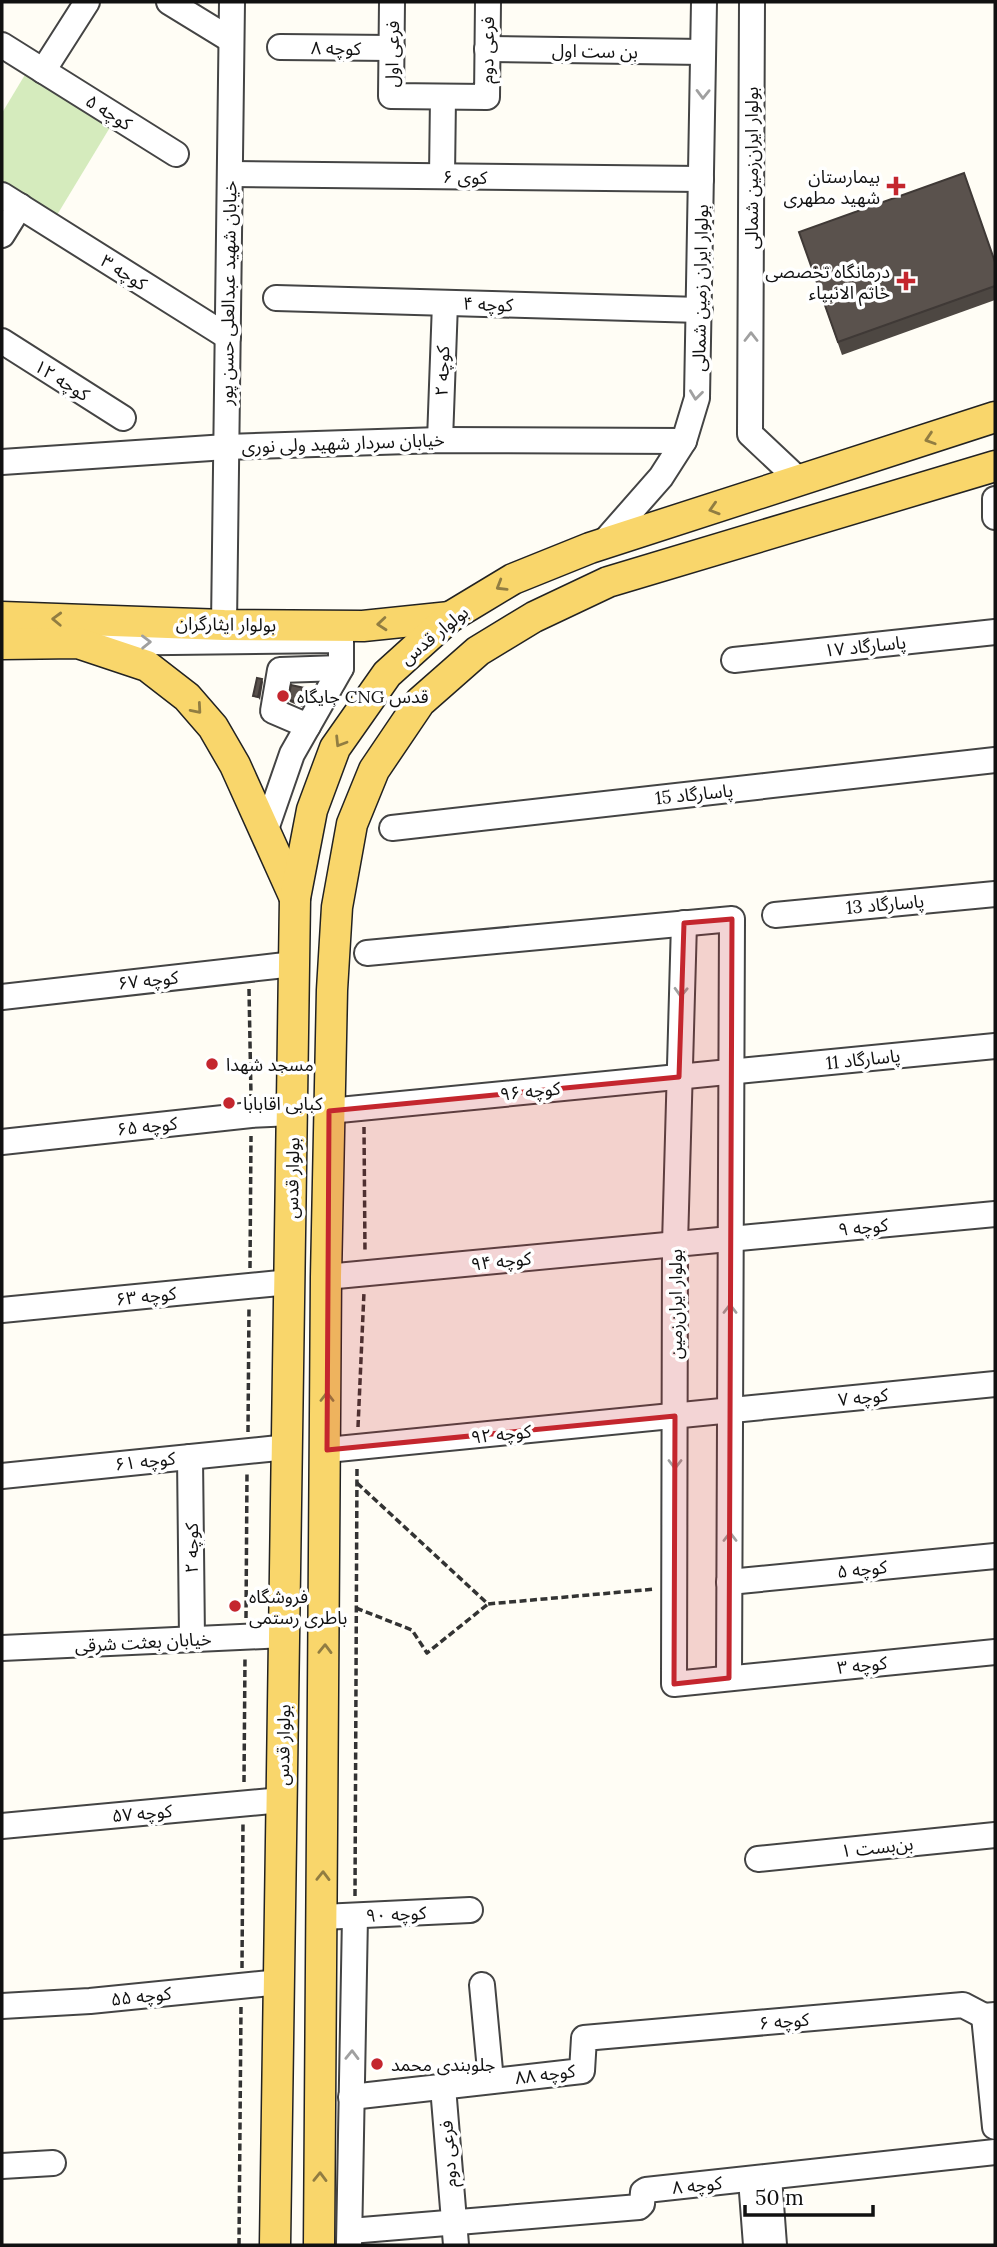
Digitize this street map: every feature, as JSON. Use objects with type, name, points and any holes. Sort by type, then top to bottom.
[{"type":"main road","name":"بولوار قدس","points":[[275,2245],[295,898],[312,810],[335,748],[387,674],[450,617],[513,579],[603,543],[995,417]]},
{"type":"main road","name":"بولوار قدس","points":[[319,2245],[327,1450],[326,1277],[331,990],[337,907],[352,824],[374,770],[420,702],[478,651],[534,617],[608,582],[995,466]]},
{"type":"main road","name":"بولوار ایثارگران","points":[[2,617],[224,625],[363,626],[450,617]]},
{"type":"main road","points":[[2,644],[78,643],[147,666],[187,697],[213,727],[235,765],[295,898]]},
{"type":"street","points":[[43,71],[87,2]]},
{"type":"street","points":[[169,2],[231,40]]},
{"type":"street","name":"خیابان شهید عبدالعلی حسن پور","points":[[224,625],[232,2]]},
{"type":"street","name":"فرعی اول","points":[[392,2],[391,96],[443,97]]},
{"type":"street","name":"فرعی دوم","points":[[443,97],[486,97],[488,2]]},
{"type":"street","name":"بولوار ایران زمین شمالی","points":[[603,543],[661,477],[684,441],[698,398],[704,2]]},
{"type":"street","name":"بولوار ایران‌زمین شمالی","points":[[752,2],[750,434],[800,481]]},
{"type":"street","name":"کوچه ۵","points":[[2,46],[176,154]]},
{"type":"street","name":"کوچه ۸","points":[[280,47],[392,48]]},
{"type":"street","name":"بن ست اول","points":[[487,49],[703,52]]},
{"type":"street","points":[[442,176],[443,97]]},
{"type":"street","name":"کوی ۶","points":[[230,174],[701,179]]},
{"type":"street","points":[[2,234],[11,201]]},
{"type":"street","name":"کوچه ۳","points":[[11,201],[228,337]]},
{"type":"street","name":"کوچه ۴","points":[[276,298],[699,310]]},
{"type":"street","name":"کوچه ۲","points":[[440,440],[445,303]]},
{"type":"street","name":"کوچه ۱۲","points":[[2,341],[123,418]]},
{"type":"street","name":"خیابان سردار شهید ولی نوری","points":[[2,462],[226,447],[440,440],[684,441]]},
{"type":"street","points":[[995,499],[995,517]]},
{"type":"street","name":"پاسارگاد ۱۷","points":[[734,660],[995,632]]},
{"type":"street","points":[[78,643],[341,640],[341,668],[292,754],[266,829]]},
{"type":"street","points":[[308,726],[273,711],[280,670],[341,668]]},
{"type":"street","name":"پاسارگاد 15","points":[[392,828],[995,760]]},
{"type":"street","name":"پاسارگاد 13","points":[[775,915],[995,894]]},
{"type":"street","points":[[367,953],[732,919],[729,1678]]},
{"type":"street","name":"بولوار ایران‌زمین","points":[[674,1684],[678,1077],[684,923]]},
{"type":"street","name":"کوچه ۶۷","points":[[2,997],[294,964]]},
{"type":"street","name":"پاسارگاد 11","points":[[732,1072],[995,1046]]},
{"type":"street","name":"کوچه ۹۶","points":[[329,1111],[732,1072]]},
{"type":"street","name":"کوچه ۶۵","points":[[2,1142],[251,1115],[293,1113]]},
{"type":"street","name":"کوچه ۹","points":[[676,1244],[995,1214]]},
{"type":"street","name":"کوچه ۹۴","points":[[326,1277],[676,1244]]},
{"type":"street","name":"کوچه ۶۳","points":[[2,1310],[290,1282]]},
{"type":"street","name":"کوچه ۷","points":[[675,1416],[995,1384]]},
{"type":"street","name":"کوچه ۹۲","points":[[327,1450],[675,1416]]},
{"type":"street","name":"کوچه ۶۱","points":[[2,1476],[288,1447]]},
{"type":"street","name":"کوچه ۲","points":[[190,1457],[192,1639]]},
{"type":"street","name":"کوچه ۵","points":[[729,1581],[995,1556]]},
{"type":"street","name":"خیابان بعثت شرقی","points":[[2,1648],[285,1635]]},
{"type":"street","name":"کوچه ۳","points":[[674,1684],[995,1651]]},
{"type":"street","name":"کوچه ۵۷","points":[[2,1826],[282,1800]]},
{"type":"street","name":"بن‌بست ۱","points":[[758,1859],[995,1835]]},
{"type":"street","name":"کوچه ۹۰","points":[[322,1917],[470,1910]]},
{"type":"street","points":[[355,1916],[350,2238],[455,2234]]},
{"type":"street","name":"کوچه ۵۵","points":[[2,2006],[90,2001],[280,1982]]},
{"type":"street","points":[[482,1986],[491,2081]]},
{"type":"street","name":"کوچه ۶","points":[[583,2039],[963,2005],[990,2015]]},
{"type":"street","points":[[990,2015],[995,2127]]},
{"type":"street","name":"کوچه ۸۸","points":[[351,2097],[582,2071],[583,2039]]},
{"type":"street","name":"فرعی دوم","points":[[443,2087],[455,2234]]},
{"type":"street","name":"کوچه ۸","points":[[455,2234],[639,2207],[646,2190],[995,2152]]},
{"type":"street","points":[[2,2166],[54,2163]]},
{"type":"street","points":[[756,2245],[760,2178]]},
{"type":"street","points":[[760,2178],[774,2245]]},
{"type":"path","points":[[239,2245],[251,1115],[249,969]]},
{"type":"path","points":[[355,1916],[357,1449],[365,1275],[364,1108]]},
{"type":"path","points":[[357,1483],[488,1604]]},
{"type":"path","points":[[356,1608],[412,1630],[428,1653],[488,1604],[674,1587]]},
{"type":"highlighted area","points":[[732,919],[729,1678],[674,1684],[675,1416],[327,1450],[329,1111],[679,1077],[684,923]]},
{"type":"green space","points":[[26,73],[112,124],[57,215],[2,181],[2,113]]},
{"type":"building","name":"درمانگاه تخصصی خاتم الانبیاء","points":[[964,173],[995,262],[995,286],[838,342],[799,232]]},
{"type":"building","points":[[257,678],[262,679],[258,697],[253,696]]},
{"type":"building","points":[[291,685],[309,689],[300,704],[288,699]]},
{"type":"place","name":"بیمارستان شهید مطهری","points":[[896,186]]},
{"type":"place","name":"درمانگاه تخصصی خاتم الانبیاء","points":[[906,281]]},
{"type":"place","name":"جایگاه CNG قدس","points":[[283,696]]},
{"type":"place","name":"مسجد شهدا","points":[[212,1064]]},
{"type":"place","name":"کبابی اقابابا","points":[[229,1103]]},
{"type":"place","name":"فروشگاه باطری رستمی","points":[[235,1606]]},
{"type":"place","name":"جلوبندی محمد","points":[[377,2064]]}]
